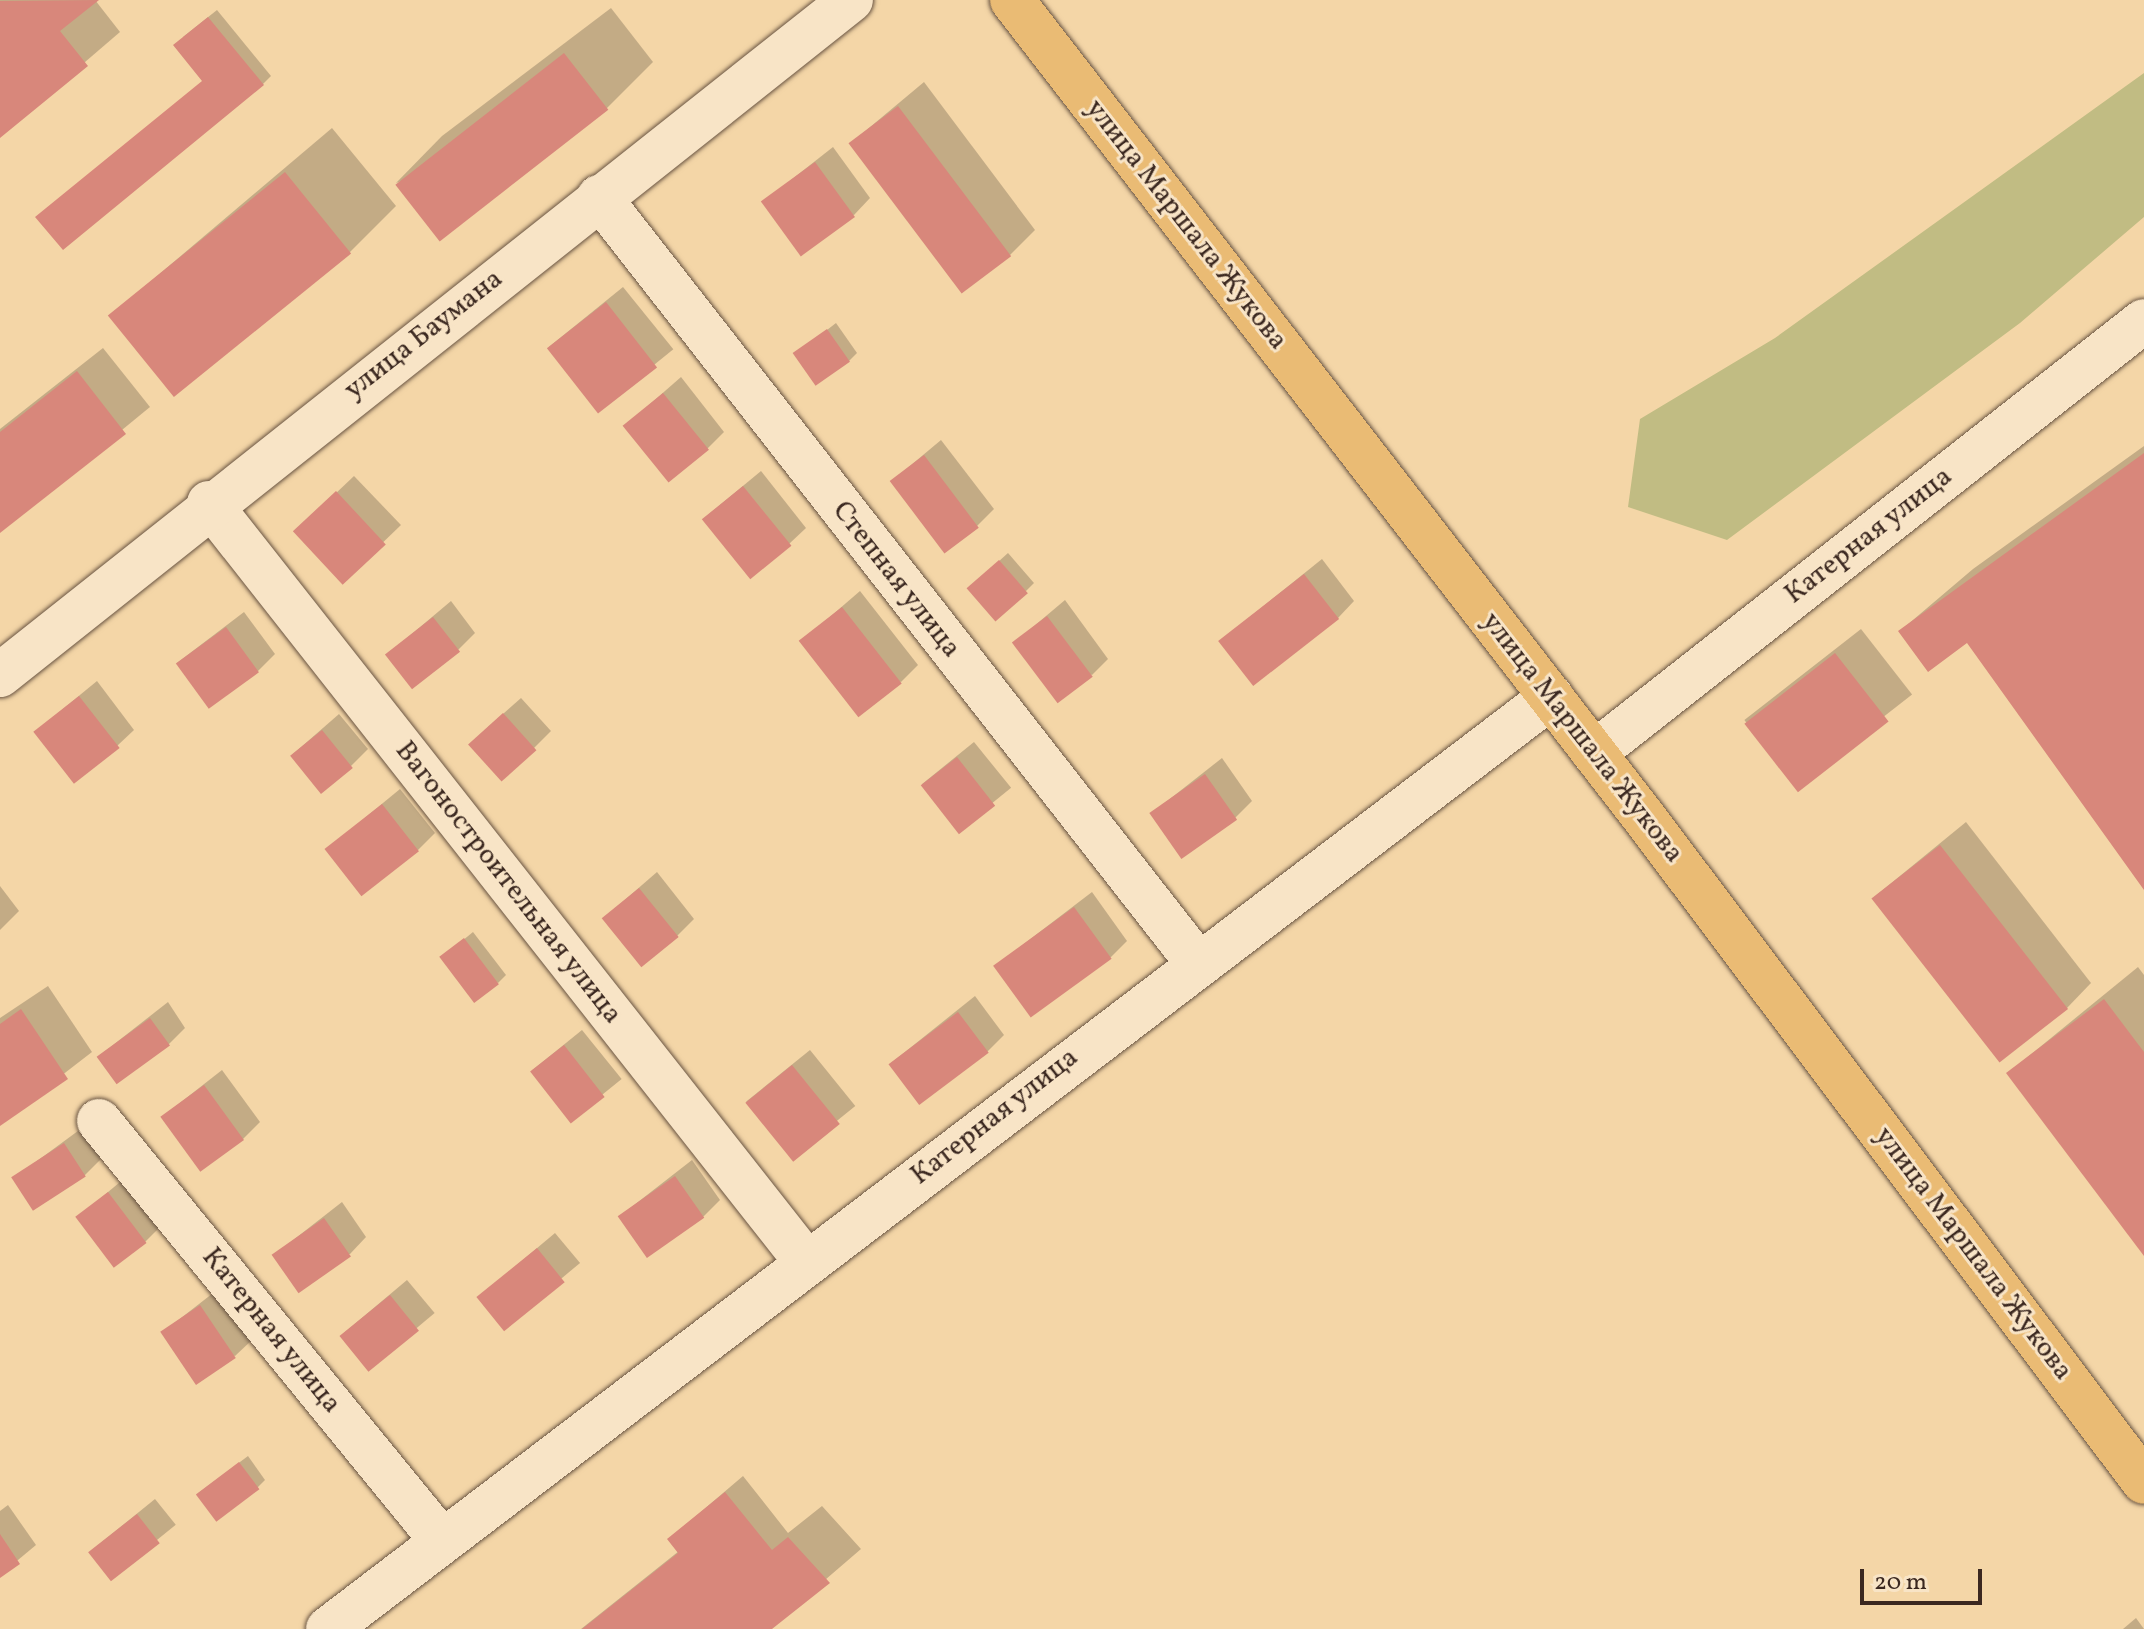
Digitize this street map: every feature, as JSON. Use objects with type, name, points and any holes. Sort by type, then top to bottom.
[{"type":"main road","name":"улица Маршала Жукова","points":[[1012,0],[1594,753],[2144,1482]]},
{"type":"street","name":"улица Баумана","points":[[0,675],[209,503],[851,0]]},
{"type":"street","name":"Степная улица","points":[[599,197],[1196,961]]},
{"type":"street","name":"Катерная улица","points":[[1594,753],[2139,336]]},
{"type":"street","name":"Вагоностроительная улица","points":[[209,503],[807,1263]]},
{"type":"street","name":"Катерная улица","points":[[328,1629],[1196,961],[1551,697]]},
{"type":"street","name":"Катерная улица","points":[[99,1121],[442,1541]]},
{"type":"shaded area","points":[[2144,73],[2144,217],[2020,323],[1727,540],[1628,507],[1640,419],[1775,338]]},
{"type":"building","points":[[99,0],[60,31],[88,66],[0,138],[0,1]]},
{"type":"building","points":[[208,17],[264,85],[63,250],[35,217],[202,81],[173,45]]},
{"type":"building","points":[[564,53],[608,110],[440,241],[395,185]]},
{"type":"building","points":[[898,106],[1011,256],[962,293],[848,143]]},
{"type":"building","points":[[815,162],[855,217],[801,256],[761,201]]},
{"type":"building","points":[[285,172],[351,254],[174,397],[108,315]]},
{"type":"building","points":[[606,302],[657,367],[598,414],[547,348]]},
{"type":"building","points":[[827,329],[850,362],[816,386],[793,353]]},
{"type":"building","points":[[77,371],[126,434],[0,533],[0,432]]},
{"type":"building","points":[[663,393],[709,450],[669,482],[623,426]]},
{"type":"building","points":[[2144,453],[2144,890],[1967,643],[1928,672],[1898,631]]},
{"type":"building","points":[[924,455],[979,528],[944,554],[890,481]]},
{"type":"building","points":[[743,486],[791,546],[750,579],[702,519]]},
{"type":"building","points":[[336,491],[386,544],[343,585],[293,531]]},
{"type":"building","points":[[999,560],[1028,593],[995,621],[967,588]]},
{"type":"building","points":[[1304,574],[1339,619],[1253,686],[1218,641]]},
{"type":"building","points":[[842,607],[902,683],[858,717],[799,641]]},
{"type":"building","points":[[1047,616],[1093,677],[1058,703],[1012,642]]},
{"type":"building","points":[[433,617],[460,652],[412,689],[385,655]]},
{"type":"building","points":[[226,627],[259,672],[209,709],[176,663]]},
{"type":"building","points":[[1835,653],[1889,722],[1798,792],[1744,724]]},
{"type":"building","points":[[79,696],[120,748],[74,784],[33,732]]},
{"type":"building","points":[[503,713],[536,750],[502,782],[468,744]]},
{"type":"building","points":[[322,730],[353,768],[321,794],[290,756]]},
{"type":"building","points":[[957,757],[995,806],[959,834],[921,785]]},
{"type":"building","points":[[1205,774],[1237,820],[1181,859],[1149,813]]},
{"type":"building","points":[[382,804],[419,851],[361,896],[324,849]]},
{"type":"building","points":[[1940,845],[2068,1009],[2000,1062],[1871,899]]},
{"type":"building","points":[[639,888],[679,937],[641,967],[602,918]]},
{"type":"building","points":[[1074,907],[1112,959],[1031,1018],[993,966]]},
{"type":"building","points":[[464,938],[499,984],[474,1003],[439,957]]},
{"type":"building","points":[[2104,999],[2144,1052],[2144,1256],[2006,1073]]},
{"type":"building","points":[[21,1009],[68,1079],[0,1126],[0,1024]]},
{"type":"building","points":[[958,1012],[989,1053],[919,1105],[889,1064]]},
{"type":"building","points":[[150,1018],[170,1046],[117,1084],[97,1057]]},
{"type":"building","points":[[564,1045],[605,1097],[571,1123],[530,1071]]},
{"type":"building","points":[[792,1065],[840,1124],[793,1162],[745,1103]]},
{"type":"building","points":[[204,1085],[244,1140],[200,1172],[160,1117]]},
{"type":"building","points":[[64,1143],[86,1177],[33,1211],[11,1177]]},
{"type":"building","points":[[675,1176],[704,1218],[647,1258],[618,1216]]},
{"type":"building","points":[[108,1192],[147,1243],[114,1268],[75,1217]]},
{"type":"building","points":[[324,1218],[351,1257],[299,1293],[272,1255]]},
{"type":"building","points":[[537,1248],[565,1282],[504,1331],[476,1297]]},
{"type":"building","points":[[390,1295],[419,1331],[368,1372],[339,1336]]},
{"type":"building","points":[[200,1305],[236,1358],[196,1385],[160,1332]]},
{"type":"building","points":[[239,1462],[259,1489],[216,1522],[196,1494]]},
{"type":"building","points":[[725,1492],[772,1550],[788,1537],[830,1583],[772,1629],[582,1629],[678,1553],[667,1539]]},
{"type":"building","points":[[137,1514],[160,1543],[111,1581],[88,1552]]},
{"type":"building","points":[[0,1534],[20,1564],[0,1578]]}]
